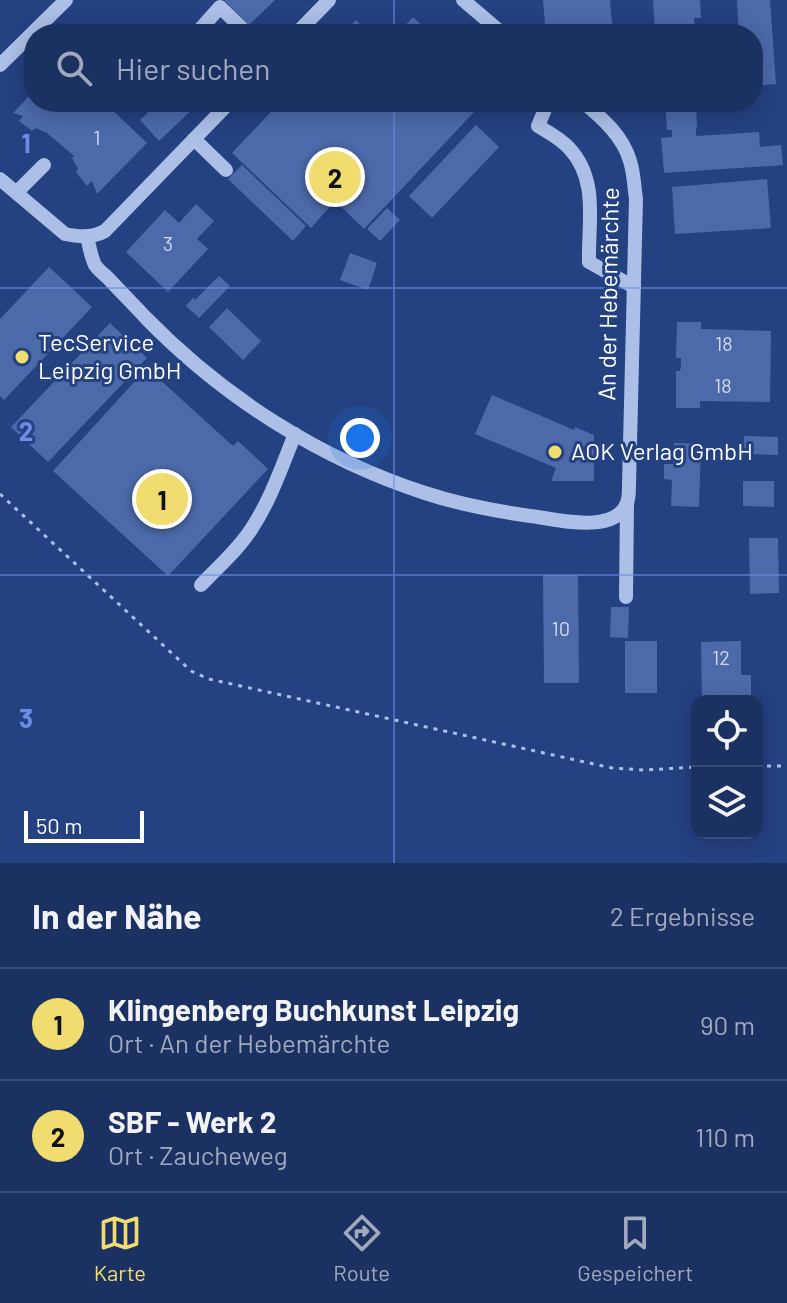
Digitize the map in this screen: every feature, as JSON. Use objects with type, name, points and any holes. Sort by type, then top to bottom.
[{"type":"street","points":[[42,24],[66,0]]},
{"type":"street","points":[[306,24],[329,0]]},
{"type":"street","points":[[463,0],[491,24]]},
{"type":"street","points":[[205,24],[220,7],[238,24]]},
{"type":"street","points":[[0,65],[24,41]]},
{"type":"street","points":[[0,179],[65,234],[96,236],[105,231],[220,112]]},
{"type":"street","points":[[544,112],[538,126],[568,147],[583,168],[590,194],[589,262],[634,287]]},
{"type":"street","name":"An der Hebemärchte","points":[[594,112],[621,141],[630,160],[636,199],[626,597]]},
{"type":"street","points":[[194,139],[226,170]]},
{"type":"street","points":[[17,192],[44,165]]},
{"type":"street","points":[[87,236],[96,266],[163,335],[237,397],[322,450],[385,479],[428,494],[519,515],[595,523],[611,519],[627,503]]},
{"type":"street","points":[[201,585],[251,530],[274,486],[295,434]]},
{"type":"path","points":[[0,494],[191,671],[209,679],[612,768],[691,767]]},
{"type":"path","points":[[763,766],[787,766]]},
{"type":"building","points":[[224,0],[275,0],[250,24]]},
{"type":"building","points":[[543,0],[610,0],[612,24],[545,24]]},
{"type":"building","points":[[653,0],[700,0],[701,18],[694,18],[694,24],[654,24]]},
{"type":"building","points":[[737,0],[770,0],[776,84],[763,85],[763,24],[738,24]]},
{"type":"building","points":[[413,17],[420,24],[406,24]]},
{"type":"building","points":[[24,101],[24,112],[114,112],[147,143],[97,194],[92,181],[87,186],[76,172],[74,156],[47,133],[36,128],[32,131],[19,121],[23,116],[13,113]]},
{"type":"building","points":[[148,112],[189,112],[159,141],[140,120]]},
{"type":"building","points":[[271,112],[474,112],[364,229],[335,201],[311,228],[232,153]]},
{"type":"building","points":[[666,112],[696,112],[696,136],[759,132],[760,147],[781,145],[783,165],[664,173],[661,138],[672,137],[672,130],[667,130]]},
{"type":"building","points":[[476,125],[499,147],[432,218],[409,196]]},
{"type":"building","points":[[242,165],[306,226],[293,241],[228,179]]},
{"type":"building","points":[[767,179],[771,228],[675,234],[672,187]]},
{"type":"building","points":[[196,204],[214,221],[197,239],[208,249],[168,292],[126,252],[165,210],[179,223]]},
{"type":"building","points":[[387,208],[400,220],[380,241],[367,229]]},
{"type":"building","points":[[350,253],[377,263],[368,290],[340,280]]},
{"type":"building","name":"TecService Leipzig GmbH","points":[[49,267],[92,307],[4,400],[0,396],[0,319]]},
{"type":"building","points":[[219,276],[230,286],[199,318],[186,306]]},
{"type":"building","points":[[227,308],[261,341],[243,360],[209,327]]},
{"type":"building","points":[[677,322],[701,322],[701,329],[771,331],[770,402],[700,401],[700,408],[676,408],[676,371],[680,371],[681,365],[681,358],[676,358]]},
{"type":"building","points":[[110,323],[147,358],[48,462],[11,427]]},
{"type":"building","points":[[147,368],[233,446],[238,441],[268,469],[168,576],[53,471]]},
{"type":"building","name":"AOK Verlag GmbH","points":[[492,395],[574,430],[575,427],[594,435],[594,481],[551,481],[556,468],[475,434]]},
{"type":"building","points":[[744,436],[778,437],[778,455],[743,454]]},
{"type":"building","points":[[674,443],[701,444],[699,507],[671,506],[672,480],[664,479],[664,464],[673,464]]},
{"type":"building","points":[[743,481],[774,481],[774,507],[743,506]]},
{"type":"building","points":[[749,538],[778,538],[779,593],[750,594]]},
{"type":"building","points":[[543,575],[578,575],[579,683],[544,683]]},
{"type":"building","points":[[611,607],[629,607],[628,638],[610,637]]},
{"type":"building","points":[[625,641],[657,641],[657,693],[625,693]]},
{"type":"building","points":[[741,641],[741,675],[751,675],[751,695],[702,695],[701,642]]},
{"type":"place","name":"SBF - Werk 2","points":[[335,177]]},
{"type":"place","name":"TecService Leipzig GmbH","points":[[22,357]]},
{"type":"place","name":"AOK Verlag GmbH","points":[[555,452]]},
{"type":"place","name":"Klingenberg Buchkunst Leipzig","points":[[162,499]]}]
